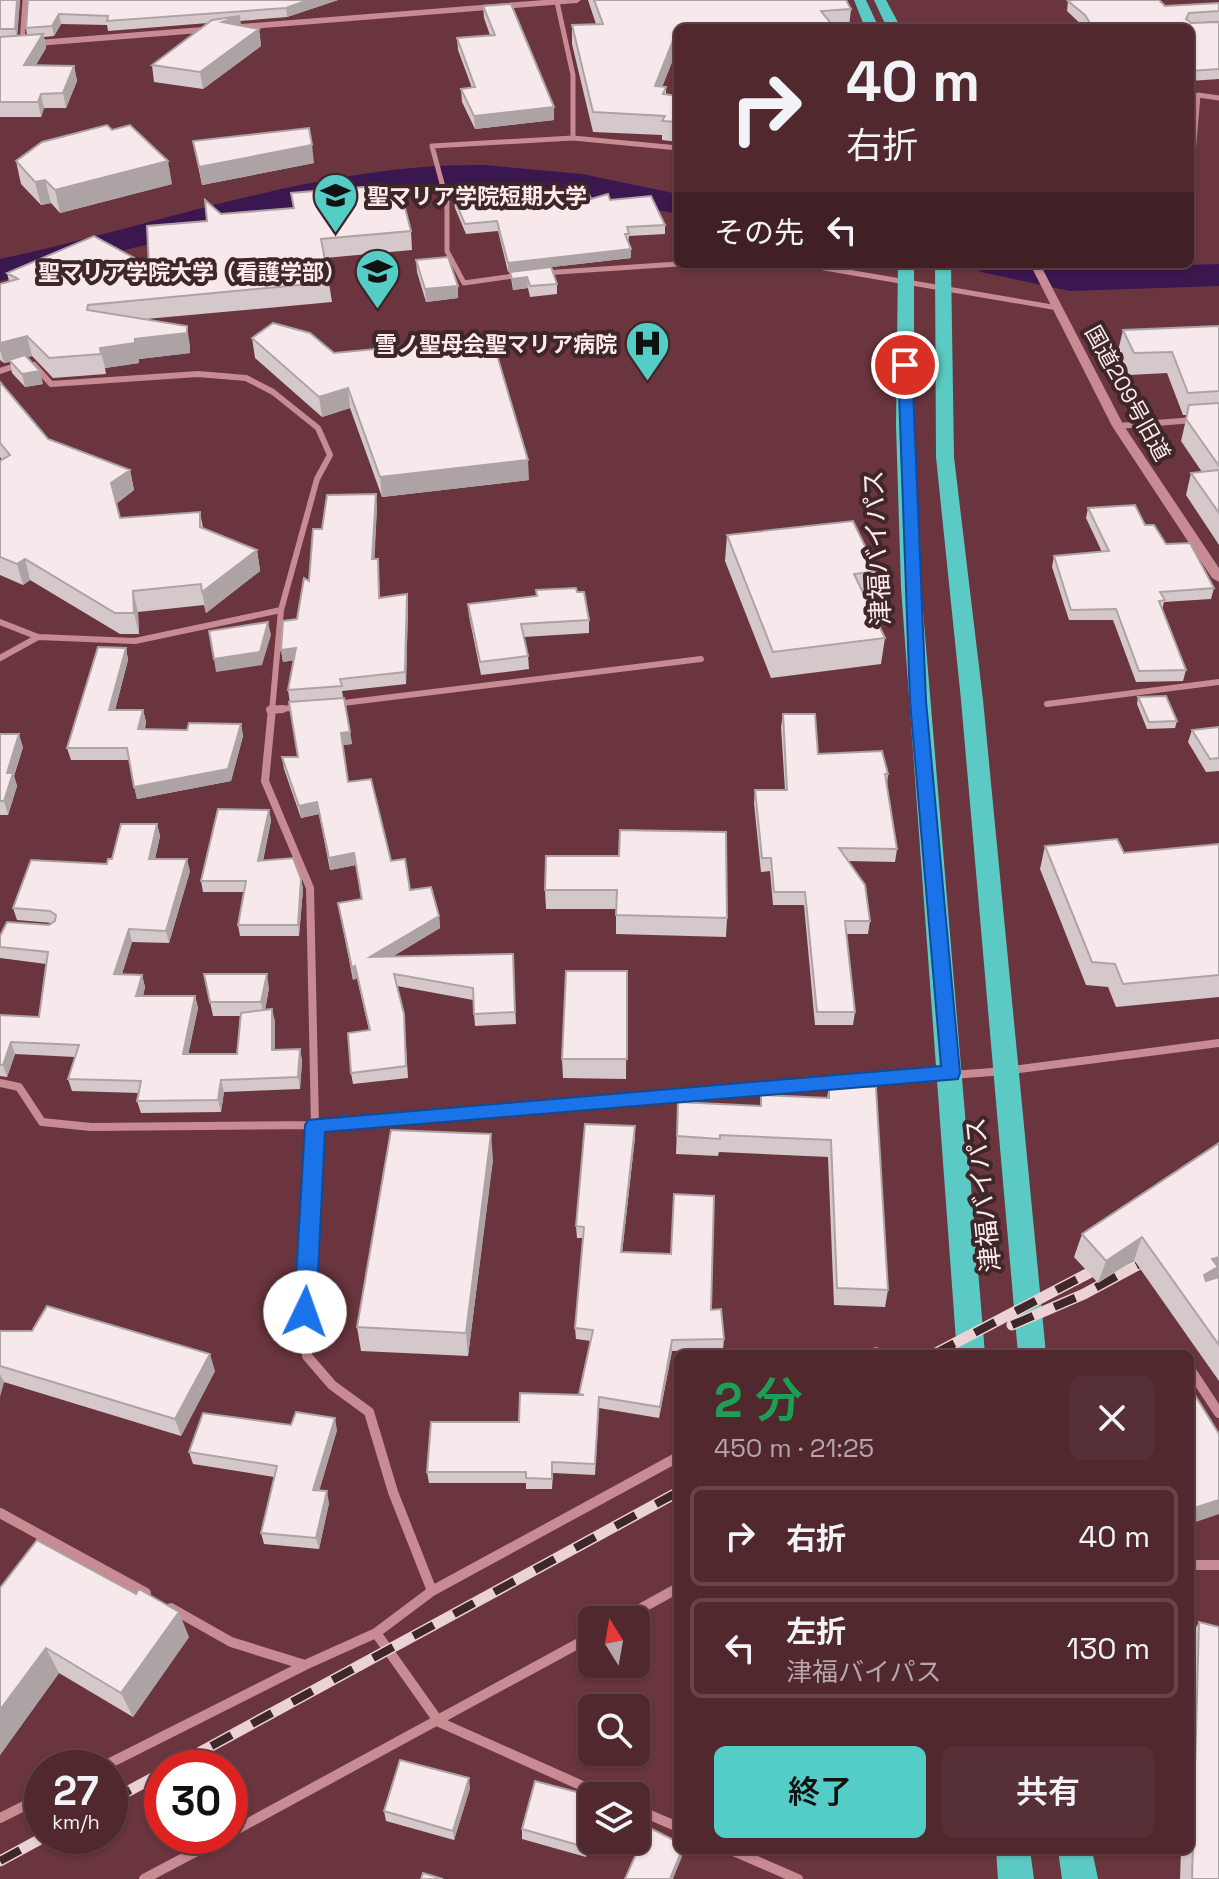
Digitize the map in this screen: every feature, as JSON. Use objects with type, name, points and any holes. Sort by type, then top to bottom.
[{"type":"highway","points":[[860,0],[870,24]]},
{"type":"highway","points":[[880,0],[892,24]]},
{"type":"highway","name":"津福バイパス","points":[[943,268],[945,457],[972,700],[1032,1350]]},
{"type":"highway","name":"津福バイパス","points":[[906,272],[906,449],[918,701],[951,1073],[971,1350]]},
{"type":"highway","points":[[1013,1854],[1016,1879]]},
{"type":"highway","points":[[1076,1854],[1080,1879]]},
{"type":"street","points":[[22,45],[25,0]]},
{"type":"street","points":[[0,46],[577,0]]},
{"type":"street","points":[[557,2],[573,75],[573,138]]},
{"type":"street","points":[[1194,142],[1198,95],[1219,98]]},
{"type":"street","points":[[525,275],[464,283],[447,251],[447,202],[432,146],[573,138],[674,148]]},
{"type":"street","points":[[541,273],[674,264]]},
{"type":"street","points":[[854,268],[906,272],[941,289],[1058,308]]},
{"type":"street","name":"国道209号旧道","points":[[1037,268],[1118,426],[1219,578]]},
{"type":"street","points":[[0,371],[30,361],[51,384],[198,374],[246,378],[273,392],[318,428],[330,455],[317,479],[281,610],[265,781],[310,888],[315,1125],[305,1312],[307,1356],[332,1385],[369,1412],[393,1492],[432,1591]]},
{"type":"street","points":[[1118,426],[1205,419]]},
{"type":"street","points":[[0,622],[38,637],[135,641],[281,610]]},
{"type":"street","points":[[0,658],[38,637]]},
{"type":"street","points":[[333,705],[411,698],[627,666],[701,659]]},
{"type":"street","points":[[1047,704],[1219,682]]},
{"type":"street","points":[[270,710],[317,706]]},
{"type":"street","points":[[0,1083],[19,1087],[42,1122],[91,1127],[315,1125],[1004,1071],[1219,1043]]},
{"type":"street","points":[[1194,1375],[1219,1413]]},
{"type":"street","points":[[128,1754],[376,1633],[432,1591],[674,1459]]},
{"type":"street","points":[[0,1513],[152,1597]]},
{"type":"street","points":[[1194,1565],[1219,1565]]},
{"type":"street","points":[[645,1606],[674,1590]]},
{"type":"street","points":[[165,1604],[231,1642],[305,1665]]},
{"type":"street","points":[[376,1633],[439,1722],[578,1784]]},
{"type":"street","points":[[248,1823],[578,1644]]},
{"type":"street","points":[[0,1818],[24,1806]]},
{"type":"street","points":[[650,1815],[674,1825]]},
{"type":"street","points":[[144,1879],[191,1854]]},
{"type":"street","points":[[740,1854],[798,1879]]},
{"type":"building","points":[[0,0],[17,0],[15,29],[0,29]]},
{"type":"building","points":[[28,0],[308,0],[286,8],[107,21],[108,16],[59,14],[52,26],[26,28]]},
{"type":"building","points":[[594,0],[846,0],[851,9],[821,11],[832,24],[674,24],[674,38],[655,86],[666,87],[663,94],[674,95],[674,122],[662,121],[665,116],[593,112],[572,25],[603,24]]},
{"type":"building","points":[[1159,0],[1165,6],[1219,3],[1219,11],[1189,13],[1186,19],[1191,23],[1219,22],[1219,69],[1194,71],[1194,24],[1091,24],[1068,1]]},
{"type":"building","points":[[511,4],[554,107],[474,116],[461,89],[475,87],[457,38],[495,35],[483,6]]},
{"type":"building","points":[[240,16],[222,22],[259,29],[200,72],[152,65],[212,20]]},
{"type":"building","points":[[43,34],[24,65],[74,66],[63,93],[41,94],[38,102],[0,102],[0,37]]},
{"type":"building","points":[[107,125],[112,130],[130,125],[168,161],[55,190],[45,180],[35,182],[16,161],[42,142]]},
{"type":"building","points":[[309,128],[312,145],[199,167],[193,141]]},
{"type":"building","points":[[386,185],[387,193],[401,192],[411,231],[321,239],[329,282],[88,305],[87,310],[187,326],[187,333],[135,339],[135,343],[100,348],[101,354],[49,358],[27,336],[0,343],[0,284],[18,279],[7,273],[94,236],[149,266],[147,226],[207,221],[205,200],[221,214],[294,208],[291,193]]},
{"type":"building","points":[[587,190],[591,199],[608,194],[610,200],[651,196],[665,225],[627,227],[629,234],[625,234],[631,249],[508,263],[497,221],[465,224],[454,199]]},
{"type":"building","points":[[448,257],[458,286],[425,289],[416,260]]},
{"type":"building","points":[[551,267],[557,284],[530,286],[527,277],[512,279],[510,272]]},
{"type":"building","points":[[273,323],[310,333],[334,353],[492,338],[528,460],[380,477],[348,388],[319,397],[252,338]]},
{"type":"building","points":[[1219,326],[1219,391],[1188,393],[1172,352],[1134,353],[1123,330]]},
{"type":"building","points":[[25,355],[40,371],[22,374],[9,360]]},
{"type":"building","points":[[0,382],[48,439],[130,470],[111,483],[120,518],[200,512],[200,527],[257,550],[202,592],[201,584],[133,591],[134,613],[115,613],[25,559],[17,564],[0,557],[0,461],[10,455],[0,443]]},
{"type":"building","points":[[1219,403],[1219,466],[1186,419],[1189,405]]},
{"type":"building","points":[[1219,470],[1219,513],[1191,473]]},
{"type":"building","points":[[376,494],[372,559],[378,559],[379,598],[407,594],[405,672],[340,679],[342,686],[288,690],[296,648],[281,650],[283,621],[297,619],[304,578],[309,581],[313,529],[322,529],[327,495]]},
{"type":"building","points":[[1135,505],[1145,525],[1154,525],[1166,544],[1190,543],[1214,588],[1160,592],[1165,600],[1159,601],[1186,670],[1139,671],[1116,609],[1071,610],[1054,556],[1109,551],[1088,508]]},
{"type":"building","points":[[853,521],[877,571],[854,574],[885,638],[773,652],[727,535]]},
{"type":"building","points":[[576,588],[577,592],[584,592],[589,620],[521,624],[528,656],[480,662],[468,604],[537,596],[536,590]]},
{"type":"building","points":[[268,622],[260,652],[214,659],[209,631]]},
{"type":"building","points":[[98,647],[126,648],[109,710],[143,710],[138,729],[187,730],[189,723],[241,724],[228,769],[134,787],[127,748],[67,748]]},
{"type":"building","points":[[1166,696],[1177,721],[1149,722],[1138,697]]},
{"type":"building","points":[[344,698],[350,732],[341,733],[348,782],[371,779],[391,861],[405,859],[410,890],[431,887],[439,916],[370,957],[513,954],[515,1012],[474,1014],[473,988],[394,974],[404,1014],[406,1066],[351,1073],[348,1033],[370,1030],[338,903],[362,899],[354,853],[329,858],[317,802],[299,806],[282,757],[298,757],[289,702]]},
{"type":"building","points":[[783,714],[815,714],[818,754],[882,751],[888,774],[885,774],[897,849],[839,848],[865,885],[870,921],[845,921],[855,1012],[817,1012],[805,892],[774,892],[771,858],[762,858],[755,790],[787,790]]},
{"type":"building","points":[[1219,727],[1219,758],[1210,759],[1192,730]]},
{"type":"building","points":[[0,734],[19,734],[7,773],[13,773],[4,801],[0,801]]},
{"type":"building","points":[[218,809],[269,810],[258,861],[293,858],[301,879],[298,925],[238,925],[246,881],[201,881]]},
{"type":"building","points":[[121,824],[157,824],[149,859],[187,859],[166,931],[129,929],[114,974],[142,975],[136,996],[195,996],[183,1054],[237,1054],[241,1013],[272,1009],[272,1050],[300,1049],[298,1077],[221,1080],[218,1100],[137,1101],[141,1081],[68,1079],[79,1045],[11,1042],[3,1065],[0,1065],[0,1015],[39,1017],[48,952],[0,947],[0,936],[7,922],[49,925],[55,921],[56,915],[50,911],[13,908],[31,860],[107,864],[108,859],[112,859]]},
{"type":"building","points":[[620,830],[726,832],[727,918],[616,915],[617,890],[545,890],[546,856],[619,856]]},
{"type":"building","points":[[1117,839],[1124,853],[1219,844],[1219,975],[1123,984],[1115,964],[1092,962],[1045,846]]},
{"type":"building","points":[[566,971],[627,971],[627,1059],[562,1059]]},
{"type":"building","points":[[204,974],[267,974],[261,1002],[210,1002]]},
{"type":"building","points":[[829,1086],[876,1087],[888,1290],[837,1288],[831,1140],[677,1136],[678,1102],[761,1106],[761,1095],[829,1098]]},
{"type":"building","points":[[585,1124],[635,1126],[621,1252],[671,1254],[674,1194],[714,1196],[711,1310],[721,1309],[724,1339],[672,1340],[660,1407],[599,1397],[595,1464],[552,1462],[552,1479],[526,1478],[526,1472],[427,1472],[431,1422],[519,1422],[520,1393],[584,1395],[579,1394],[593,1330],[575,1328],[584,1227],[576,1226]]},
{"type":"building","points":[[391,1130],[491,1134],[466,1333],[357,1327]]},
{"type":"building","points":[[1219,1143],[1219,1257],[1212,1259],[1218,1267],[1204,1275],[1206,1281],[1219,1277],[1219,1345],[1142,1237],[1106,1261],[1082,1234]]},
{"type":"building","points":[[47,1306],[210,1354],[175,1419],[0,1366],[0,1331],[32,1331]]},
{"type":"building","points":[[1194,1393],[1219,1434],[1219,1500],[1194,1508]]},
{"type":"building","points":[[296,1412],[335,1418],[313,1490],[327,1491],[316,1538],[261,1533],[277,1466],[189,1452],[203,1413],[291,1425]]},
{"type":"building","points":[[37,1540],[136,1594],[139,1589],[179,1612],[121,1693],[46,1648],[0,1710],[0,1588]]},
{"type":"building","points":[[1199,1622],[1219,1627],[1219,1879],[1192,1879]]},
{"type":"building","points":[[400,1760],[469,1778],[453,1831],[384,1811]]},
{"type":"building","points":[[535,1781],[578,1792],[578,1845],[522,1829]]},
{"type":"building","points":[[650,1828],[674,1840],[674,1854],[680,1854],[670,1879],[625,1879],[636,1854],[650,1854]]},
{"type":"building","points":[[423,1873],[443,1879],[421,1879]]},
{"type":"waterway","points":[[0,270],[278,201],[407,177],[485,175],[550,180],[674,203]]},
{"type":"waterway","points":[[1013,268],[1070,280],[1219,275]]},
{"type":"railway","points":[[1012,1325],[1084,1294],[1156,1255]]},
{"type":"railway","points":[[942,1350],[1108,1263]]},
{"type":"railway","points":[[204,1750],[674,1494]]},
{"type":"railway","points":[[128,1791],[144,1783]]},
{"type":"railway","points":[[0,1861],[24,1848]]},
{"type":"place","name":"聖マリア学院短期大学","points":[[336,235]]},
{"type":"place","name":"聖マリア学院大学（看護学部）","points":[[377,311]]},
{"type":"place","name":"雪ノ聖母会聖マリア病院","points":[[648,383]]},
{"type":"route","points":[[305,1312],[315,1125],[951,1073],[918,701],[905,365]]}]
